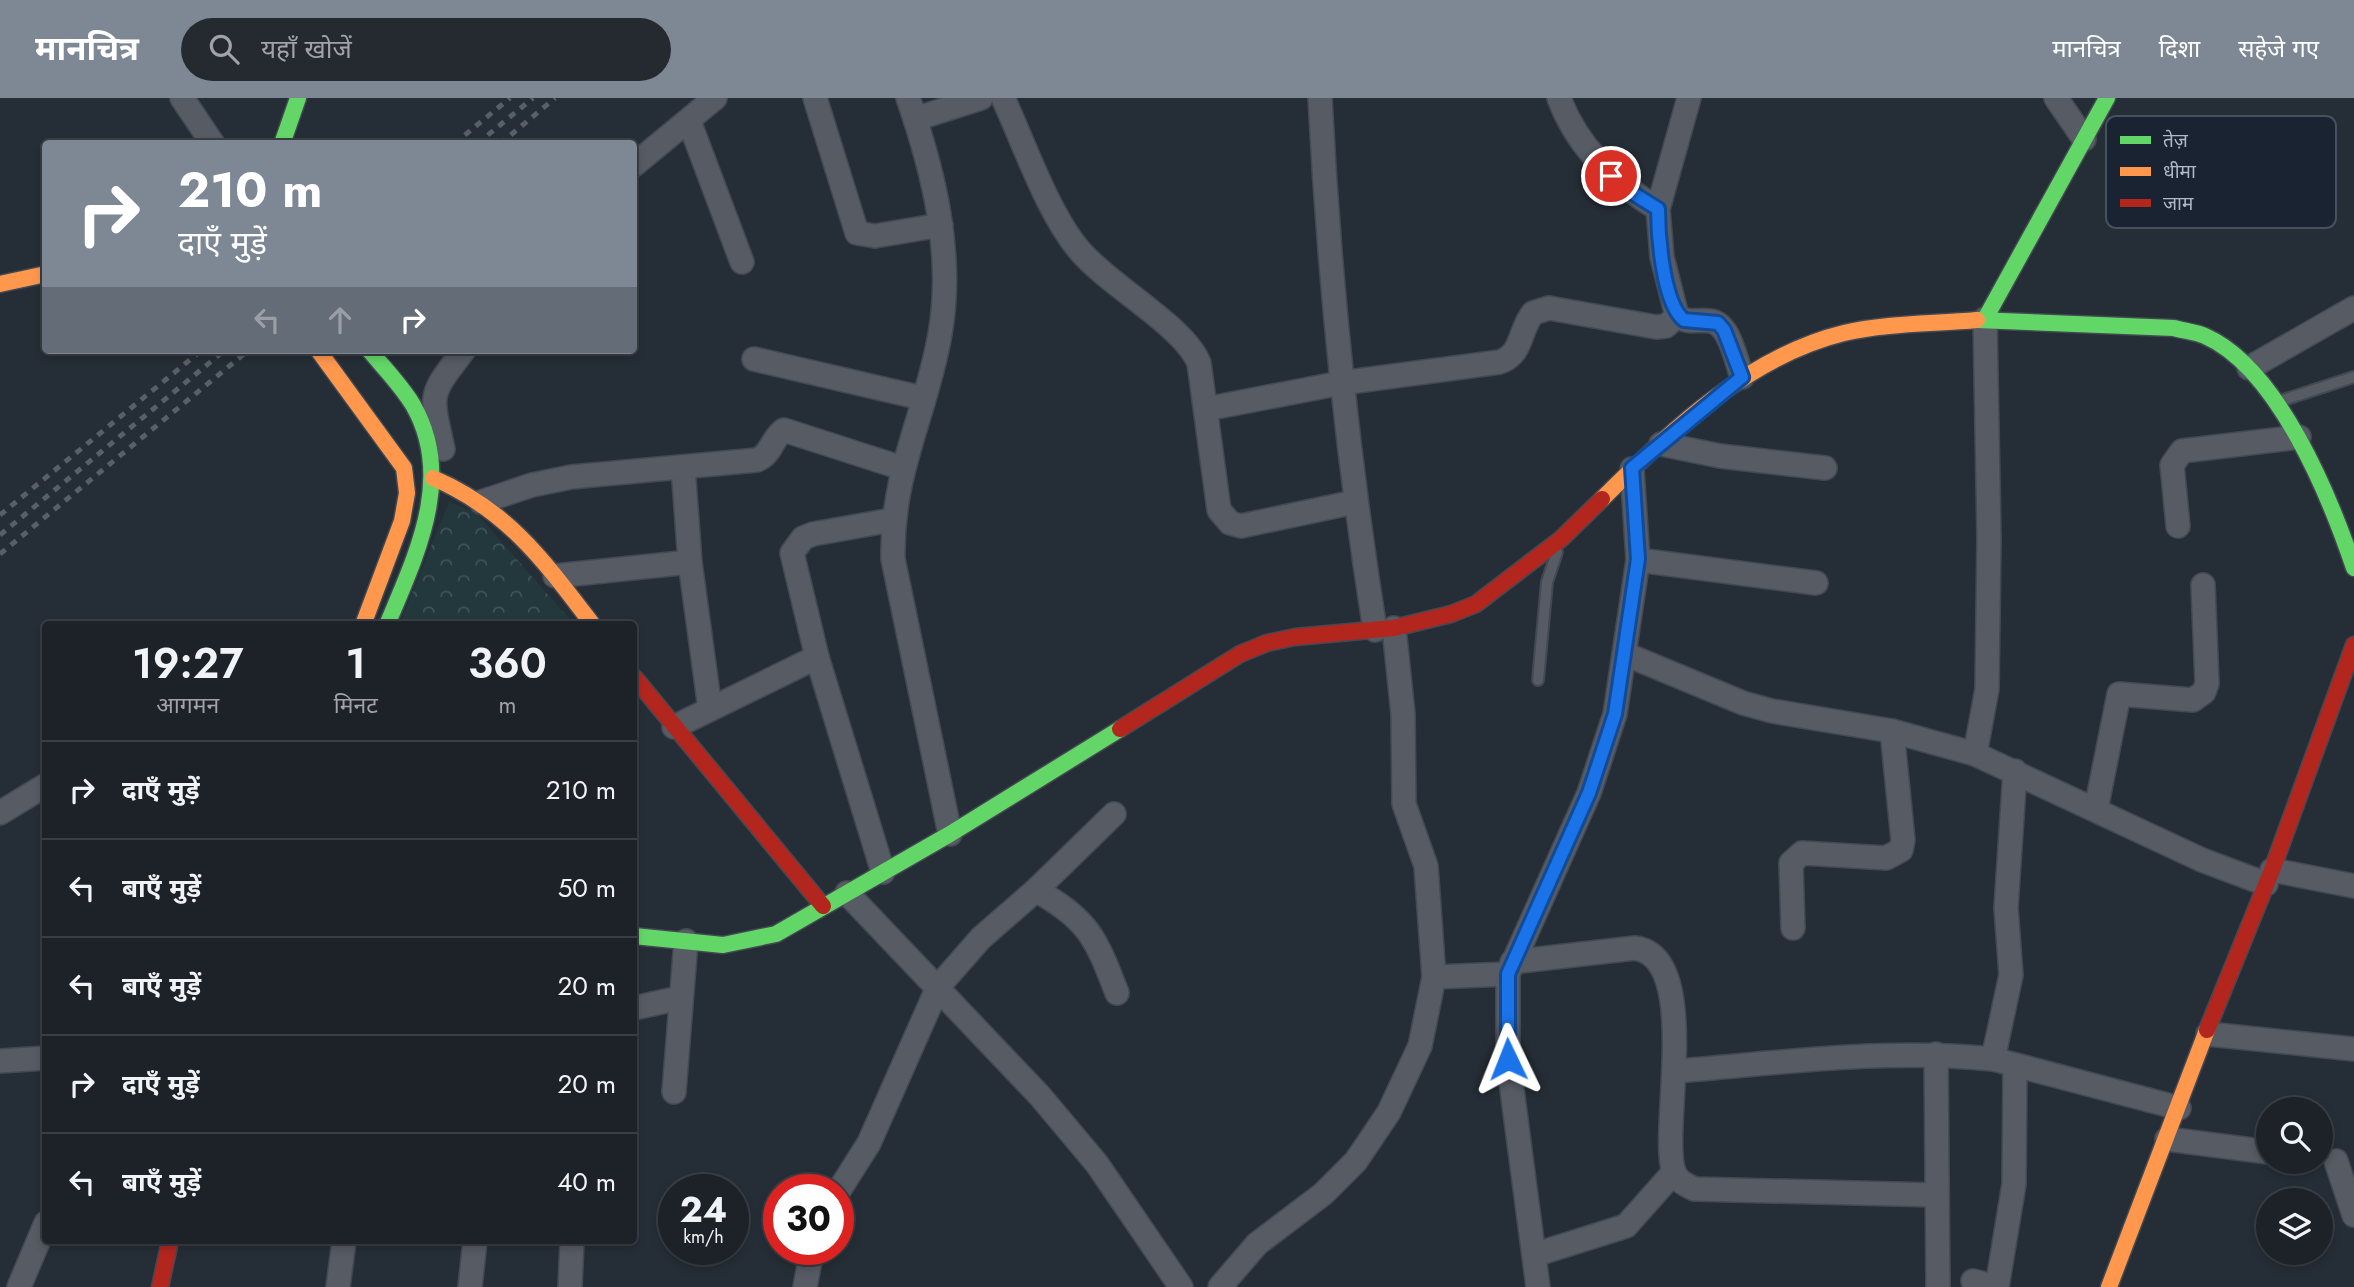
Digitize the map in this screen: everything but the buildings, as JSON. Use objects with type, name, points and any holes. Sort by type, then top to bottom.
[{"type":"street","points":[[182,98],[210,140]]},
{"type":"street","points":[[283,140],[298,98]]},
{"type":"street","points":[[637,163],[715,98]]},
{"type":"street","points":[[815,98],[857,233],[875,236],[942,225]]},
{"type":"street","points":[[950,834],[893,559],[892,520],[902,468],[940,337],[946,292],[942,225],[912,109],[981,98]]},
{"type":"street","points":[[1003,98],[1060,222],[1077,248],[1123,292],[1186,340],[1194,351],[1199,363],[1219,510],[1230,523],[1241,526],[1354,502]]},
{"type":"street","points":[[1220,1287],[1257,1244],[1323,1194],[1356,1161],[1389,1112],[1420,1046],[1434,977],[1426,866],[1404,804],[1403,714],[1354,502],[1328,244],[1320,98]]},
{"type":"street","points":[[1559,98],[1595,159],[1623,187],[1658,209]]},
{"type":"street","points":[[1689,98],[1658,209],[1662,257],[1677,316],[1684,320],[1718,323],[1724,330],[1742,377]]},
{"type":"street","points":[[2056,98],[2084,139]]},
{"type":"street","points":[[1975,754],[1987,689],[1989,538],[1985,320],[2107,98]]},
{"type":"street","points":[[690,121],[741,262]]},
{"type":"street","points":[[0,284],[42,275]]},
{"type":"street","points":[[1206,409],[1341,383],[1511,359],[1527,320],[1533,313],[1549,308],[1656,327],[1667,326],[1677,316]]},
{"type":"street","points":[[2249,368],[2354,308]]},
{"type":"street","points":[[637,936],[723,945],[776,934],[950,834],[1240,654],[1266,643],[1296,637],[1384,629],[1451,614],[1476,604],[1561,539],[1632,468],[1742,377],[1781,355],[1845,333],[1985,320],[2174,328],[2205,336],[2249,368],[2277,402],[2299,437],[2353,556]]},
{"type":"street","points":[[321,354],[404,468],[407,492],[402,521],[364,621]]},
{"type":"street","points":[[372,354],[414,407],[442,482],[481,502],[500,517],[555,576],[590,621]]},
{"type":"street","points":[[389,621],[442,482],[432,401],[443,375],[461,354]]},
{"type":"street","points":[[754,359],[922,398]]},
{"type":"street","points":[[481,502],[532,485],[572,477],[757,460],[770,452],[777,436],[784,430],[902,468]]},
{"type":"street","points":[[2178,526],[2172,465],[2182,451],[2299,437]]},
{"type":"street","points":[[1661,444],[1720,456],[1825,468]]},
{"type":"street","points":[[683,467],[690,562],[710,709]]},
{"type":"street","points":[[1538,1287],[1508,1059],[1510,968],[1602,759],[1625,654],[1638,559],[1632,468]]},
{"type":"street","points":[[883,872],[817,657],[793,564],[796,545],[813,534],[892,520]]},
{"type":"street","points":[[1638,559],[1816,583]]},
{"type":"street","points":[[555,576],[690,562]]},
{"type":"street","points":[[2096,809],[2119,694],[2193,700],[2204,692],[2207,683],[2203,585]]},
{"type":"street","points":[[2109,1287],[2269,877],[2354,645]]},
{"type":"street","points":[[1625,654],[1752,706],[1892,731],[1975,754],[2202,860],[2269,877],[2354,886]]},
{"type":"street","points":[[674,727],[817,657]]},
{"type":"street","points":[[637,681],[823,906]]},
{"type":"street","points":[[1793,928],[1791,863],[1797,855],[1802,853],[1886,858],[1900,850],[1903,840],[1892,731]]},
{"type":"street","points":[[1973,1281],[1997,1287],[2014,1184],[2004,1062],[2011,975],[2006,908],[2015,771]]},
{"type":"street","points":[[0,813],[42,787]]},
{"type":"street","points":[[849,1174],[869,1143],[938,987],[974,945],[1036,890],[1114,814]]},
{"type":"street","points":[[1036,890],[1068,908],[1090,931],[1099,944],[1117,993]]},
{"type":"street","points":[[847,893],[1040,1096],[1097,1164],[1181,1287]]},
{"type":"street","points":[[674,1092],[686,942]]},
{"type":"street","points":[[1434,977],[1635,948],[1647,952],[1663,973],[1670,997],[1676,1071],[1670,1151],[1674,1172],[1681,1182],[1694,1189],[1936,1195]]},
{"type":"street","points":[[637,1007],[680,998]]},
{"type":"street","points":[[2208,1034],[2354,1049]]},
{"type":"street","points":[[1676,1071],[1936,1054],[2004,1062],[2179,1108]]},
{"type":"street","points":[[1936,1054],[1938,1287]]},
{"type":"street","points":[[0,1061],[42,1058]]},
{"type":"street","points":[[2167,1139],[2256,1150]]},
{"type":"street","points":[[2337,1159],[2354,1215]]},
{"type":"street","points":[[1534,1255],[1626,1226],[1674,1172]]},
{"type":"street","points":[[19,1287],[42,1232]]},
{"type":"street","points":[[160,1287],[169,1244]]},
{"type":"street","points":[[338,1287],[344,1244]]},
{"type":"street","points":[[470,1287],[475,1244]]},
{"type":"street","points":[[570,1287],[572,1244]]},
{"type":"street","points":[[805,1287],[809,1265]]},
{"type":"lane","points":[[2277,402],[2354,377]]},
{"type":"lane","points":[[1538,680],[1548,582],[1561,539]]},
{"type":"green space","points":[[449,502],[476,513],[571,621],[401,621]]},
{"type":"railway","points":[[459,140],[510,98]]},
{"type":"railway","points":[[482,140],[533,98]]},
{"type":"railway","points":[[505,140],[555,98]]},
{"type":"railway","points":[[0,515],[197,354]]},
{"type":"railway","points":[[0,535],[220,354]]},
{"type":"railway","points":[[0,554],[244,354]]},
{"type":"traffic: fast","points":[[283,140],[298,98]]},
{"type":"traffic: fast","points":[[1985,319],[2107,98]]},
{"type":"traffic: fast","points":[[1977,320],[2174,328],[2198,333],[2231,352],[2256,376],[2298,437],[2331,506],[2354,568]]},
{"type":"traffic: fast","points":[[372,354],[413,405],[425,433],[431,460],[427,516],[389,621]]},
{"type":"traffic: fast","points":[[637,936],[723,945],[776,934],[950,834],[1120,729]]},
{"type":"traffic: slow","points":[[0,284],[42,275]]},
{"type":"traffic: slow","points":[[1602,499],[1683,423],[1743,378],[1776,359],[1809,344],[1844,333],[1893,326],[1977,320]]},
{"type":"traffic: slow","points":[[321,354],[404,468],[407,493],[402,521],[364,621]]},
{"type":"traffic: slow","points":[[433,478],[459,491],[504,522],[541,559],[590,621]]},
{"type":"traffic: slow","points":[[2109,1287],[2207,1030]]},
{"type":"traffic: jam","points":[[1120,729],[1240,654],[1267,643],[1295,637],[1394,628],[1451,614],[1476,604],[1561,539],[1602,499]]},
{"type":"traffic: jam","points":[[2207,1030],[2272,870],[2354,645]]},
{"type":"traffic: jam","points":[[637,681],[823,906]]},
{"type":"traffic: jam","points":[[160,1287],[169,1244]]},
{"type":"route","points":[[1508,1059],[1508,974],[1589,793],[1615,714],[1638,559],[1632,468],[1742,377],[1724,330],[1718,323],[1710,320],[1691,322],[1677,316],[1671,302],[1662,257],[1658,209],[1623,187],[1611,176]]}]
